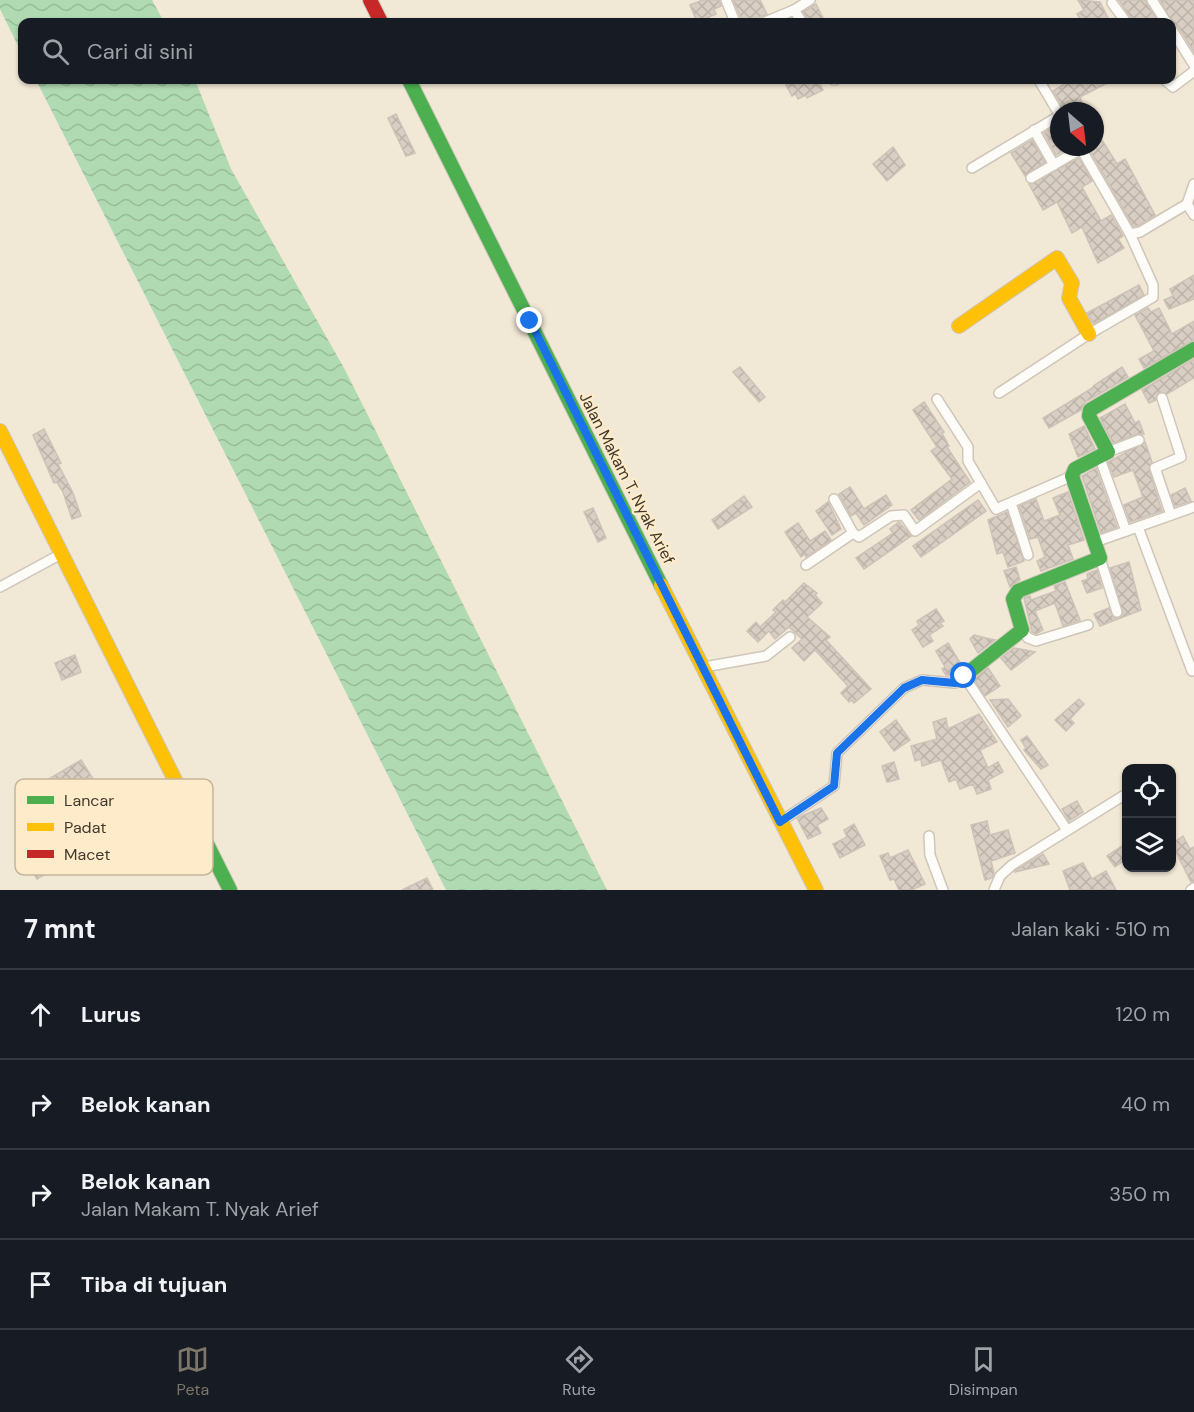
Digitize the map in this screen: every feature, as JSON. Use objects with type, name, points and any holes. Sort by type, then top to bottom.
[{"type":"street","points":[[370,0],[379,18]]},
{"type":"street","points":[[726,0],[733,18]]},
{"type":"street","points":[[775,18],[810,0]]},
{"type":"street","points":[[1152,0],[1163,18]]},
{"type":"street","points":[[1112,3],[1123,18]]},
{"type":"street","points":[[794,10],[799,18]]},
{"type":"street","points":[[1176,36],[1194,65]]},
{"type":"street","points":[[1170,84],[1173,87],[1194,71]]},
{"type":"street","name":"Jalan Makam T. Nyak Arief","points":[[411,84],[816,890]]},
{"type":"street","points":[[1041,84],[1052,102]]},
{"type":"street","points":[[972,168],[1050,120]]},
{"type":"street","points":[[1034,130],[1054,165]]},
{"type":"street","points":[[1031,178],[1068,156]]},
{"type":"street","points":[[999,393],[1089,334],[1153,297],[1153,285],[1130,234],[1085,156]]},
{"type":"street","points":[[1130,234],[1140,232],[1187,204],[1194,184]]},
{"type":"street","points":[[1187,204],[1194,215]]},
{"type":"street","points":[[959,326],[1057,258],[1072,283],[1069,298],[1089,334]]},
{"type":"street","points":[[1126,531],[1089,416],[1090,410],[1194,349]]},
{"type":"street","points":[[1162,398],[1181,457],[1155,468],[1171,515]]},
{"type":"street","points":[[938,399],[968,447],[968,461],[996,509],[1072,476]]},
{"type":"street","points":[[0,431],[56,557],[176,779]]},
{"type":"street","points":[[1118,612],[1072,476],[1075,469],[1103,454],[1139,440]]},
{"type":"street","points":[[834,499],[853,533],[859,537],[891,516],[904,515],[915,531],[981,483]]},
{"type":"street","points":[[1011,503],[1028,555]]},
{"type":"street","points":[[1095,542],[1194,507]]},
{"type":"street","points":[[1138,527],[1192,671]]},
{"type":"street","points":[[806,566],[853,533]]},
{"type":"street","points":[[0,587],[56,557]]},
{"type":"street","points":[[1088,625],[1036,641],[1028,638],[1022,630],[1013,599],[1018,591],[1100,558]]},
{"type":"street","points":[[780,822],[834,786],[837,753],[904,688],[922,680],[955,683],[1022,630]]},
{"type":"street","points":[[704,667],[766,656],[778,649],[790,637]]},
{"type":"street","points":[[964,676],[1067,831]]},
{"type":"street","points":[[994,890],[1000,876],[1012,865],[1122,797]]},
{"type":"street","points":[[929,836],[930,855],[943,890]]},
{"type":"street","points":[[213,853],[231,890]]},
{"type":"water","points":[[0,0],[152,0],[162,18],[18,18],[18,46],[0,9]]},
{"type":"water","points":[[38,84],[197,84],[231,169],[344,368],[607,890],[446,890]]},
{"type":"building","points":[[703,0],[719,0],[721,6],[714,9],[716,14],[706,18],[695,18],[690,5]]},
{"type":"building","points":[[733,0],[760,0],[767,14],[760,18],[741,18]]},
{"type":"building","points":[[1078,0],[1100,2],[1108,18],[1080,18],[1077,14],[1084,10]]},
{"type":"building","points":[[1119,0],[1145,0],[1156,18],[1130,18]]},
{"type":"building","points":[[1160,0],[1194,0],[1194,52],[1176,25],[1176,18],[1169,18]]},
{"type":"building","points":[[816,4],[823,18],[807,18],[803,12]]},
{"type":"building","points":[[820,84],[823,90],[807,98],[806,95],[798,99],[796,94],[792,96],[786,85]]},
{"type":"building","points":[[1062,84],[1105,84],[1080,97],[1081,102],[1060,102],[1053,91]]},
{"type":"building","points":[[396,114],[415,153],[406,156],[388,118]]},
{"type":"building","points":[[1050,129],[1050,144],[1044,133]]},
{"type":"building","points":[[1032,140],[1045,162],[1025,176],[1011,153]]},
{"type":"building","points":[[1104,143],[1117,164],[1125,159],[1155,215],[1138,226],[1133,226],[1093,156],[1104,156]]},
{"type":"building","points":[[893,147],[905,165],[887,181],[873,164]]},
{"type":"building","points":[[1079,158],[1092,181],[1082,187],[1101,221],[1111,215],[1123,236],[1118,239],[1124,248],[1098,263],[1082,227],[1072,233],[1057,202],[1043,210],[1029,184]]},
{"type":"building","points":[[1194,275],[1194,299],[1169,309],[1164,300],[1173,296],[1170,289]]},
{"type":"building","points":[[1139,285],[1144,295],[1094,324],[1087,313]]},
{"type":"building","points":[[1148,308],[1151,312],[1159,308],[1172,334],[1194,321],[1194,340],[1144,368],[1139,359],[1154,351],[1135,315]]},
{"type":"building","points":[[1194,359],[1194,378],[1167,394],[1159,392],[1156,400],[1149,403],[1142,390]]},
{"type":"building","points":[[740,367],[765,397],[759,402],[733,372]]},
{"type":"building","points":[[1122,367],[1128,377],[1085,402],[1081,410],[1049,428],[1043,418]]},
{"type":"building","points":[[924,402],[944,432],[942,433],[949,446],[947,447],[970,482],[919,520],[911,510],[952,479],[931,451],[937,447],[913,410]]},
{"type":"building","points":[[1125,404],[1135,423],[1139,421],[1144,434],[1137,434],[1113,443],[1100,418]]},
{"type":"building","points":[[1084,426],[1095,449],[1078,457],[1069,434]]},
{"type":"building","points":[[44,429],[61,463],[58,464],[73,493],[81,516],[72,519],[63,492],[57,482],[54,483],[33,435]]},
{"type":"building","points":[[1145,442],[1152,462],[1149,470],[1162,511],[1130,522],[1124,505],[1143,497],[1133,470],[1114,477],[1108,462]]},
{"type":"building","points":[[1096,468],[1117,527],[1101,533],[1082,476]]},
{"type":"building","points":[[850,487],[864,509],[886,495],[892,505],[864,525],[856,513],[851,516],[839,494]]},
{"type":"building","points":[[1185,488],[1191,501],[1175,506],[1171,495]]},
{"type":"building","points":[[1068,492],[1084,540],[1068,545],[1073,559],[1041,571],[1037,561],[1045,557],[1038,537],[1030,539],[1019,506],[1036,499],[1044,521],[1060,515],[1053,498]]},
{"type":"building","points":[[744,496],[752,507],[718,529],[712,520]]},
{"type":"building","points":[[978,500],[986,511],[921,557],[913,546]]},
{"type":"building","points":[[828,502],[841,529],[832,535],[816,511]]},
{"type":"building","points":[[593,508],[606,538],[598,542],[584,512]]},
{"type":"building","points":[[1007,512],[1024,561],[1008,567],[1003,552],[997,554],[988,520]]},
{"type":"building","points":[[899,522],[911,536],[864,569],[856,558],[893,533],[890,529]]},
{"type":"building","points":[[798,523],[810,541],[825,531],[831,540],[806,557],[805,554],[801,557],[785,532]]},
{"type":"building","points":[[1129,562],[1141,610],[1100,626],[1094,614],[1109,608],[1115,618],[1123,614],[1110,568]]},
{"type":"building","points":[[1016,567],[1020,580],[1010,587],[1004,571]]},
{"type":"building","points":[[1097,570],[1102,588],[1087,593],[1082,581],[1088,579],[1087,574]]},
{"type":"building","points":[[1065,582],[1080,620],[1063,626],[1055,603],[1035,611],[1043,630],[1036,634],[1032,632],[1024,598],[1030,596],[1031,600],[1056,591],[1054,586]]},
{"type":"building","points":[[804,583],[817,593],[815,595],[822,603],[807,617],[830,637],[826,640],[871,689],[854,703],[851,700],[849,702],[841,693],[848,686],[815,650],[804,661],[792,648],[802,639],[789,627],[775,639],[769,631],[758,642],[747,631],[756,622],[760,627],[776,612],[773,610],[783,600],[785,602]]},
{"type":"building","points":[[936,609],[944,621],[940,623],[943,626],[929,635],[933,641],[923,647],[912,630],[919,625],[917,621]]},
{"type":"building","points":[[974,635],[995,640],[978,653],[970,639]]},
{"type":"building","points":[[948,643],[962,666],[953,676],[946,675],[942,669],[945,667],[936,651]]},
{"type":"building","points":[[1014,648],[1035,652],[1011,670],[1001,658]]},
{"type":"building","points":[[75,655],[81,672],[62,680],[55,663]]},
{"type":"building","points":[[988,668],[1000,686],[985,696],[974,679]]},
{"type":"building","points":[[1008,699],[1021,716],[1008,727],[990,700]]},
{"type":"building","points":[[1079,699],[1084,704],[1070,719],[1074,723],[1066,731],[1055,720]]},
{"type":"building","points":[[979,714],[997,742],[980,750],[988,768],[998,762],[1003,772],[988,780],[991,789],[977,794],[973,784],[960,789],[956,779],[949,782],[941,760],[922,766],[921,759],[915,761],[911,746],[937,739],[933,722],[946,718],[948,729]]},
{"type":"building","points":[[896,720],[910,740],[894,751],[880,732]]},
{"type":"building","points":[[1027,736],[1048,765],[1041,769],[1024,750],[1026,748],[1021,740]]},
{"type":"building","points":[[81,760],[93,779],[49,779]]},
{"type":"building","points":[[894,762],[899,779],[887,782],[882,766]]},
{"type":"building","points":[[1077,801],[1083,812],[1069,821],[1062,809]]},
{"type":"building","points":[[821,808],[828,819],[817,825],[821,833],[808,839],[797,818]]},
{"type":"building","points":[[987,821],[990,835],[1008,830],[1015,853],[991,861],[994,873],[992,878],[985,880],[971,825]]},
{"type":"building","points":[[854,824],[865,845],[840,858],[833,844],[847,837],[844,830]]},
{"type":"building","points":[[1183,836],[1190,849],[1194,847],[1194,881],[1191,882],[1176,852],[1176,841]]},
{"type":"building","points":[[1122,846],[1122,862],[1115,867],[1107,856]]},
{"type":"building","points":[[908,850],[925,884],[912,890],[899,890],[894,879],[890,880],[880,856],[888,853],[890,858]]},
{"type":"building","points":[[1043,854],[1049,864],[1015,872],[1016,870]]},
{"type":"building","points":[[1083,863],[1092,879],[1106,871],[1116,890],[1070,890],[1063,871]]},
{"type":"building","points":[[427,878],[433,890],[402,890]]},
{"type":"traffic: fast","points":[[411,84],[661,585]]},
{"type":"traffic: fast","points":[[964,676],[1022,630],[1013,599],[1018,591],[1100,558],[1072,476],[1075,469],[1108,452],[1089,416],[1090,410],[1194,349]]},
{"type":"traffic: fast","points":[[213,856],[230,890]]},
{"type":"traffic: slow","points":[[959,326],[1057,258],[1072,283],[1069,298],[1089,334]]},
{"type":"traffic: slow","points":[[0,431],[174,779]]},
{"type":"traffic: slow","points":[[661,585],[816,890]]},
{"type":"traffic: jam","points":[[370,0],[379,18]]},
{"type":"route","points":[[530,321],[780,822],[834,786],[836,779],[834,762],[837,753],[909,684],[922,680],[955,683],[964,676]]}]
